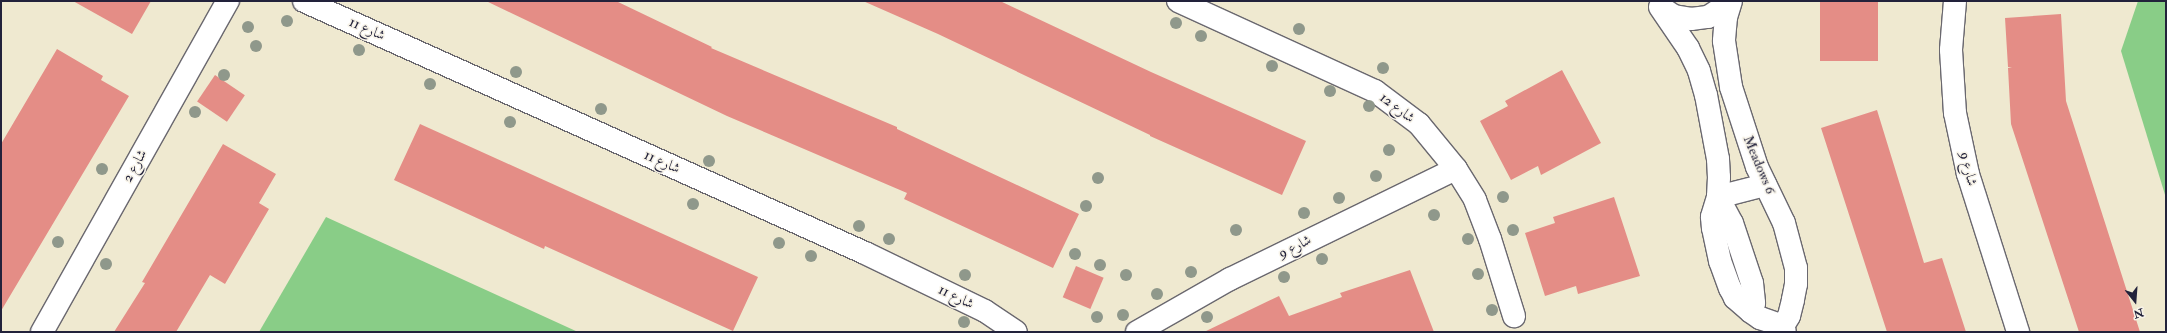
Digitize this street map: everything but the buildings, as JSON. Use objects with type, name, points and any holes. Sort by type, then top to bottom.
[{"type":"street","name":"شارع 2","points":[[42,332],[228,1]]},
{"type":"street","name":"شارع 11","points":[[304,1],[865,253],[985,311],[1016,332]]},
{"type":"street","name":"شارع 12","points":[[1178,1],[1375,92],[1419,124],[1456,169],[1476,200],[1514,316]]},
{"type":"street","points":[[1658,4],[1674,16],[1691,20],[1708,17],[1722,8],[1727,1]]},
{"type":"street","name":"Meadows 6","points":[[1658,4],[1688,48],[1702,83],[1718,159],[1718,197],[1732,224],[1752,283],[1754,303],[1751,312],[1784,329],[1793,300],[1796,284],[1796,268],[1784,223],[1750,148],[1726,64],[1724,41],[1726,17],[1731,1]]},
{"type":"street","name":"شارع 9","points":[[1955,1],[1951,50],[1955,113],[1968,174],[2018,332]]},
{"type":"street","name":"شارع 9","points":[[1137,332],[1237,276],[1456,169]]},
{"type":"street","points":[[1718,197],[1766,185]]},
{"type":"green space","points":[[2138,1],[2166,1],[2166,198],[2121,51]]},
{"type":"green space","points":[[326,217],[578,332],[259,332]]}]
